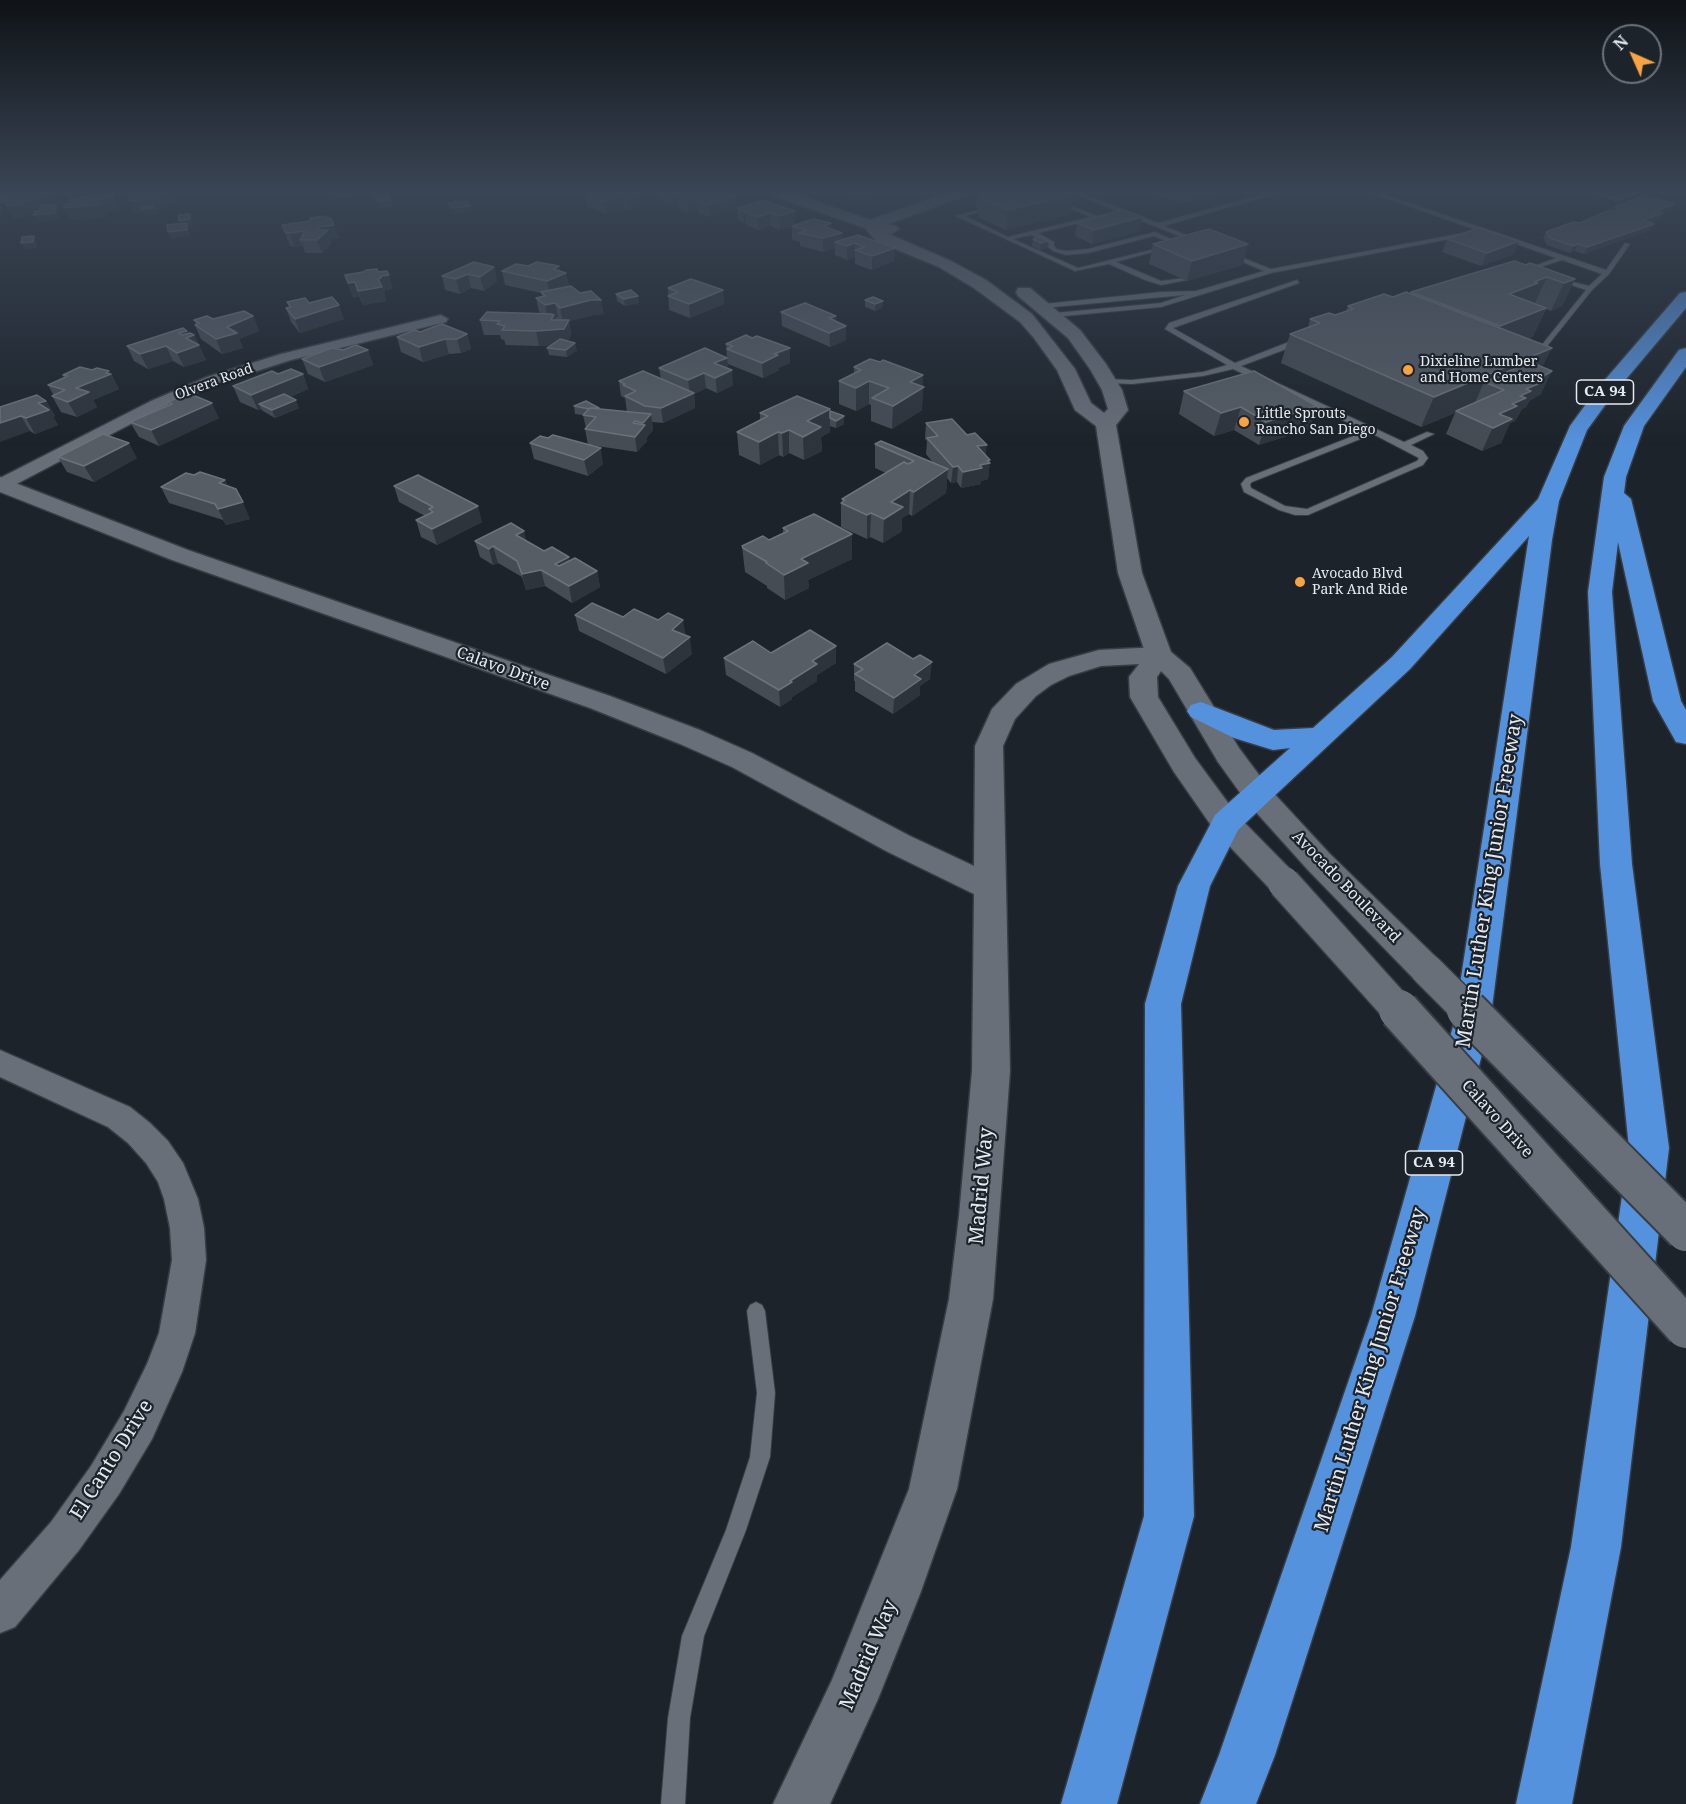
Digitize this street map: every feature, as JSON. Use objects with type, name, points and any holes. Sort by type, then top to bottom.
[{"type":"highway","name":"CA 94","points":[[1548,501],[1577,429],[1604,393],[1686,297]]},
{"type":"highway","name":"CA 94","points":[[1544,1804],[1596,1547],[1649,1148],[1616,864],[1599,592],[1616,477],[1634,426],[1686,354]]},
{"type":"highway","points":[[1616,477],[1667,701],[1686,735]]},
{"type":"highway","points":[[1089,1804],[1169,1516],[1163,1004],[1194,886],[1226,823],[1401,663],[1548,501]]},
{"type":"highway","name":"Martin Luther King Junior Freeway","points":[[1228,1804],[1247,1755],[1393,1316],[1473,1023],[1540,540],[1548,501]]},
{"type":"highway","points":[[1201,711],[1244,731],[1273,740],[1318,737]]},
{"type":"main road","name":"Avocado Boulevard","points":[[968,277],[1026,318],[1066,369],[1082,406],[1106,424],[1130,573],[1159,655],[1180,674],[1228,755],[1257,794],[1319,862],[1686,1231]]},
{"type":"main road","points":[[977,277],[1026,306],[1049,311]]},
{"type":"main road","name":"Avocado Boulevard","points":[[999,277],[1049,311],[1074,334],[1106,381],[1118,410],[1106,424]]},
{"type":"main road","points":[[1040,334],[1059,341],[1081,371],[1106,381]]},
{"type":"main road","name":"Calavo Drive","points":[[1,484],[180,555],[600,702],[690,737],[762,770],[899,844],[991,888]]},
{"type":"main road","points":[[1159,655],[1143,677],[1144,697],[1184,765],[1226,823]]},
{"type":"main road","name":"Madrid Way","points":[[801,1804],[851,1699],[894,1594],[933,1489],[971,1299],[991,1071],[989,746],[1002,715],[1026,690],[1059,670],[1099,658],[1159,655]]},
{"type":"main road","name":"Calavo Drive","points":[[1226,823],[1284,883],[1686,1328]]},
{"type":"street","name":"Olvera Road","points":[[1,484],[157,404],[213,380],[286,357],[441,319]]},
{"type":"street","name":"El Canto Drive","points":[[0,1063],[119,1117],[139,1133],[166,1167],[181,1199],[187,1228],[189,1260],[185,1295],[177,1332],[163,1372],[138,1425],[105,1480],[65,1536],[0,1612]]},
{"type":"lane","points":[[1143,277],[1161,283],[1184,280]]},
{"type":"lane","points":[[1049,311],[1161,305],[1250,277]]},
{"type":"lane","points":[[1552,277],[1590,290]]},
{"type":"lane","points":[[1532,362],[1603,277]]},
{"type":"lane","points":[[1297,282],[1172,325],[1169,329],[1234,366],[1404,445],[1420,453],[1424,458],[1420,463],[1308,512],[1295,512],[1282,508],[1247,490],[1245,484],[1249,480],[1373,431]]},
{"type":"lane","points":[[1049,311],[1161,294],[1196,294]]},
{"type":"lane","points":[[1106,381],[1132,382],[1173,378],[1234,366],[1309,338]]},
{"type":"lane","points":[[1404,445],[1430,434]]},
{"type":"lane","points":[[673,1804],[678,1718],[693,1636],[736,1530],[760,1457],[766,1393],[756,1311]]},
{"type":"building","points":[[346,277],[381,277],[378,279],[382,287],[358,291],[355,282],[348,283]]},
{"type":"building","points":[[530,277],[556,277],[547,281]]},
{"type":"building","points":[[1460,277],[1547,277],[1534,282],[1538,283],[1509,294],[1546,308],[1500,326],[1411,292]]},
{"type":"building","points":[[1548,277],[1575,279],[1564,283]]},
{"type":"building","points":[[691,279],[723,290],[689,304],[668,296],[678,292],[668,288]]},
{"type":"building","points":[[571,286],[580,293],[591,291],[601,300],[591,300],[560,308],[555,303],[545,305],[536,298],[545,296],[541,292]]},
{"type":"building","points":[[631,290],[638,296],[624,299],[616,294]]},
{"type":"building","points":[[1406,292],[1552,348],[1434,397],[1290,334],[1320,323],[1310,319],[1353,309],[1348,306],[1384,294],[1393,297]]},
{"type":"building","points":[[332,297],[339,305],[295,319],[286,308],[291,307],[287,302],[305,298],[309,303]]},
{"type":"building","points":[[873,297],[883,301],[875,304],[865,300]]},
{"type":"building","points":[[805,303],[836,316],[829,318],[846,326],[829,333],[781,312]]},
{"type":"building","points":[[244,311],[253,316],[227,327],[237,333],[216,339],[195,325],[199,323],[194,320],[207,316],[213,319]]},
{"type":"building","points":[[487,312],[551,314],[554,315],[551,320],[569,320],[564,329],[502,330],[505,326],[497,324],[500,321],[480,320]]},
{"type":"building","points":[[442,324],[467,334],[457,339],[445,339],[419,347],[397,337],[415,330],[420,332]]},
{"type":"building","points":[[183,328],[187,331],[179,333],[194,335],[186,338],[199,345],[177,353],[166,346],[140,354],[127,346]]},
{"type":"building","points":[[746,335],[752,338],[757,336],[790,348],[774,354],[778,355],[762,363],[727,349],[733,346],[726,344]]},
{"type":"building","points":[[560,339],[575,343],[566,350],[547,348]]},
{"type":"building","points":[[356,345],[368,350],[319,367],[302,359],[332,348],[343,350]]},
{"type":"building","points":[[705,348],[727,358],[714,363],[732,370],[715,378],[704,373],[688,380],[659,368]]},
{"type":"building","points":[[870,359],[880,362],[883,360],[923,375],[910,382],[924,387],[893,406],[872,398],[889,388],[869,381],[856,388],[839,381],[861,370],[854,367]]},
{"type":"building","points":[[1530,362],[1552,371],[1533,382],[1538,384],[1526,389],[1531,391],[1520,396],[1526,398],[1512,404],[1517,406],[1499,414],[1512,419],[1493,428],[1456,411],[1504,390],[1484,382]]},
{"type":"building","points":[[80,367],[92,370],[97,368],[109,371],[106,373],[111,374],[76,388],[89,392],[68,402],[52,396],[65,390],[48,385],[68,376],[63,375]]},
{"type":"building","points":[[291,369],[303,374],[251,395],[233,386],[272,371],[278,374]]},
{"type":"building","points":[[643,371],[694,393],[661,408],[645,406],[625,396],[636,391],[619,381]]},
{"type":"building","points":[[1254,371],[1317,406],[1266,422],[1241,407],[1221,413],[1184,391]]},
{"type":"building","points":[[188,393],[212,403],[151,430],[130,422],[172,404],[168,402]]},
{"type":"building","points":[[284,394],[296,400],[272,410],[259,404]]},
{"type":"building","points":[[37,395],[46,401],[38,403],[49,410],[26,418],[21,416],[0,423],[0,407]]},
{"type":"building","points":[[797,396],[830,409],[807,421],[821,427],[803,437],[789,430],[778,432],[759,442],[737,432],[768,416],[760,413]]},
{"type":"building","points":[[586,401],[599,408],[574,406]]},
{"type":"building","points":[[590,408],[651,414],[643,423],[635,421],[633,423],[645,425],[635,437],[585,429],[596,417],[583,415]]},
{"type":"building","points":[[830,411],[844,416],[836,421],[830,418]]},
{"type":"building","points":[[952,419],[967,435],[975,433],[987,445],[977,446],[990,460],[987,461],[990,463],[980,465],[982,468],[963,472],[958,466],[953,467],[927,438],[938,436],[926,423]]},
{"type":"building","points":[[103,434],[129,443],[84,466],[58,457]]},
{"type":"building","points":[[553,435],[601,448],[584,460],[530,443],[540,436],[548,438]]},
{"type":"building","points":[[881,441],[948,469],[914,492],[910,490],[891,502],[903,507],[884,519],[871,513],[867,515],[841,503],[845,500],[842,499],[904,462],[908,464],[914,461],[875,444]]},
{"type":"building","points":[[200,472],[225,480],[219,483],[236,489],[243,502],[218,509],[215,504],[161,487],[186,473],[194,475]]},
{"type":"building","points":[[418,475],[478,506],[432,529],[416,520],[433,512],[429,509],[433,507],[394,486]]},
{"type":"building","points":[[814,514],[852,534],[801,559],[808,563],[784,575],[742,546],[763,536],[769,540],[788,531],[783,528]]},
{"type":"building","points":[[511,523],[524,531],[516,535],[544,551],[552,547],[569,557],[555,564],[559,566],[575,558],[597,571],[569,586],[541,570],[522,574],[517,561],[493,546],[489,549],[475,541]]},
{"type":"building","points":[[592,603],[623,617],[634,609],[658,620],[668,613],[683,620],[672,630],[690,637],[663,658],[575,615]]},
{"type":"building","points":[[810,630],[836,646],[812,661],[817,664],[779,690],[724,658],[753,641],[771,653]]},
{"type":"building","points":[[887,643],[913,659],[920,655],[932,662],[914,675],[921,679],[894,698],[855,674],[863,669],[854,664]]},
{"type":"place","name":"Dixieline Lumber and Home Centers","points":[[1408,370]]},
{"type":"place","name":"Little Sprouts Rancho San Diego","points":[[1244,422]]},
{"type":"place","name":"Avocado Blvd Park And Ride","points":[[1300,582]]}]
